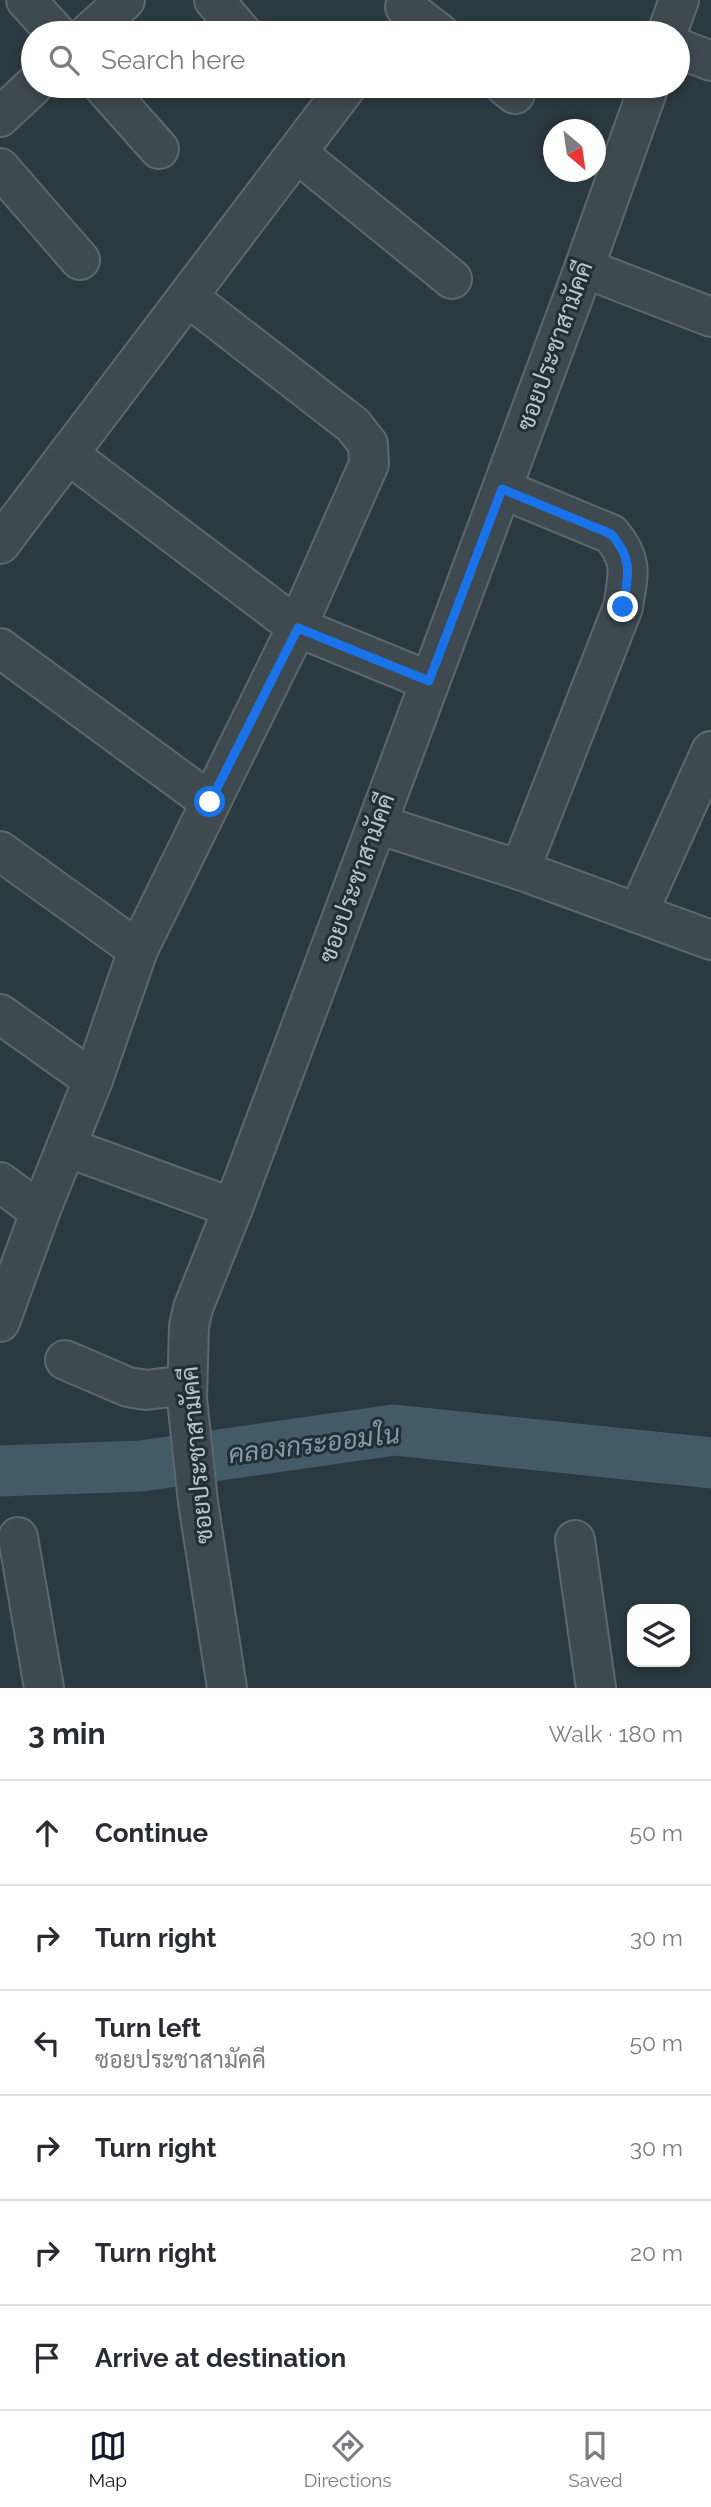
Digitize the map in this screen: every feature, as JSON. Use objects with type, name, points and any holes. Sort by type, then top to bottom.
[{"type":"street","points":[[26,0],[45,21]]},
{"type":"street","points":[[102,21],[125,0]]},
{"type":"street","points":[[214,0],[232,21]]},
{"type":"street","points":[[672,21],[680,0]]},
{"type":"street","points":[[400,13],[416,21]]},
{"type":"street","points":[[690,53],[711,61]]},
{"type":"street","points":[[0,117],[21,97]]},
{"type":"street","points":[[114,98],[159,149]]},
{"type":"street","points":[[0,544],[338,98]]},
{"type":"street","name":"ซอยประชาสามัคคี","points":[[227,1688],[198,1502],[187,1392],[189,1326],[193,1308],[377,824],[645,98]]},
{"type":"street","points":[[297,153],[452,279]]},
{"type":"street","points":[[0,168],[80,260]]},
{"type":"street","points":[[584,268],[711,317]]},
{"type":"street","points":[[0,1322],[40,1212],[93,1080],[138,950],[298,628],[369,464],[368,444],[353,425],[188,297]]},
{"type":"street","points":[[68,454],[298,628],[429,681]]},
{"type":"street","points":[[502,489],[611,534],[624,549],[628,572],[623,607],[520,870]]},
{"type":"street","points":[[0,648],[210,802]]},
{"type":"street","points":[[638,913],[711,751]]},
{"type":"street","points":[[377,824],[520,870],[711,940]]},
{"type":"street","points":[[0,851],[138,950]]},
{"type":"street","points":[[0,1014],[93,1080]]},
{"type":"street","points":[[66,1147],[233,1208]]},
{"type":"street","points":[[0,1182],[40,1212]]},
{"type":"street","points":[[65,1360],[128,1387],[187,1392]]},
{"type":"street","points":[[18,1537],[44,1688]]},
{"type":"street","points":[[575,1541],[596,1688]]},
{"type":"waterway","name":"คลองกระออมใน","points":[[0,1471],[141,1466],[394,1430],[711,1463]]},
{"type":"route","points":[[210,802],[298,628],[429,681],[502,489],[611,534],[624,549],[628,572],[623,607]]}]
